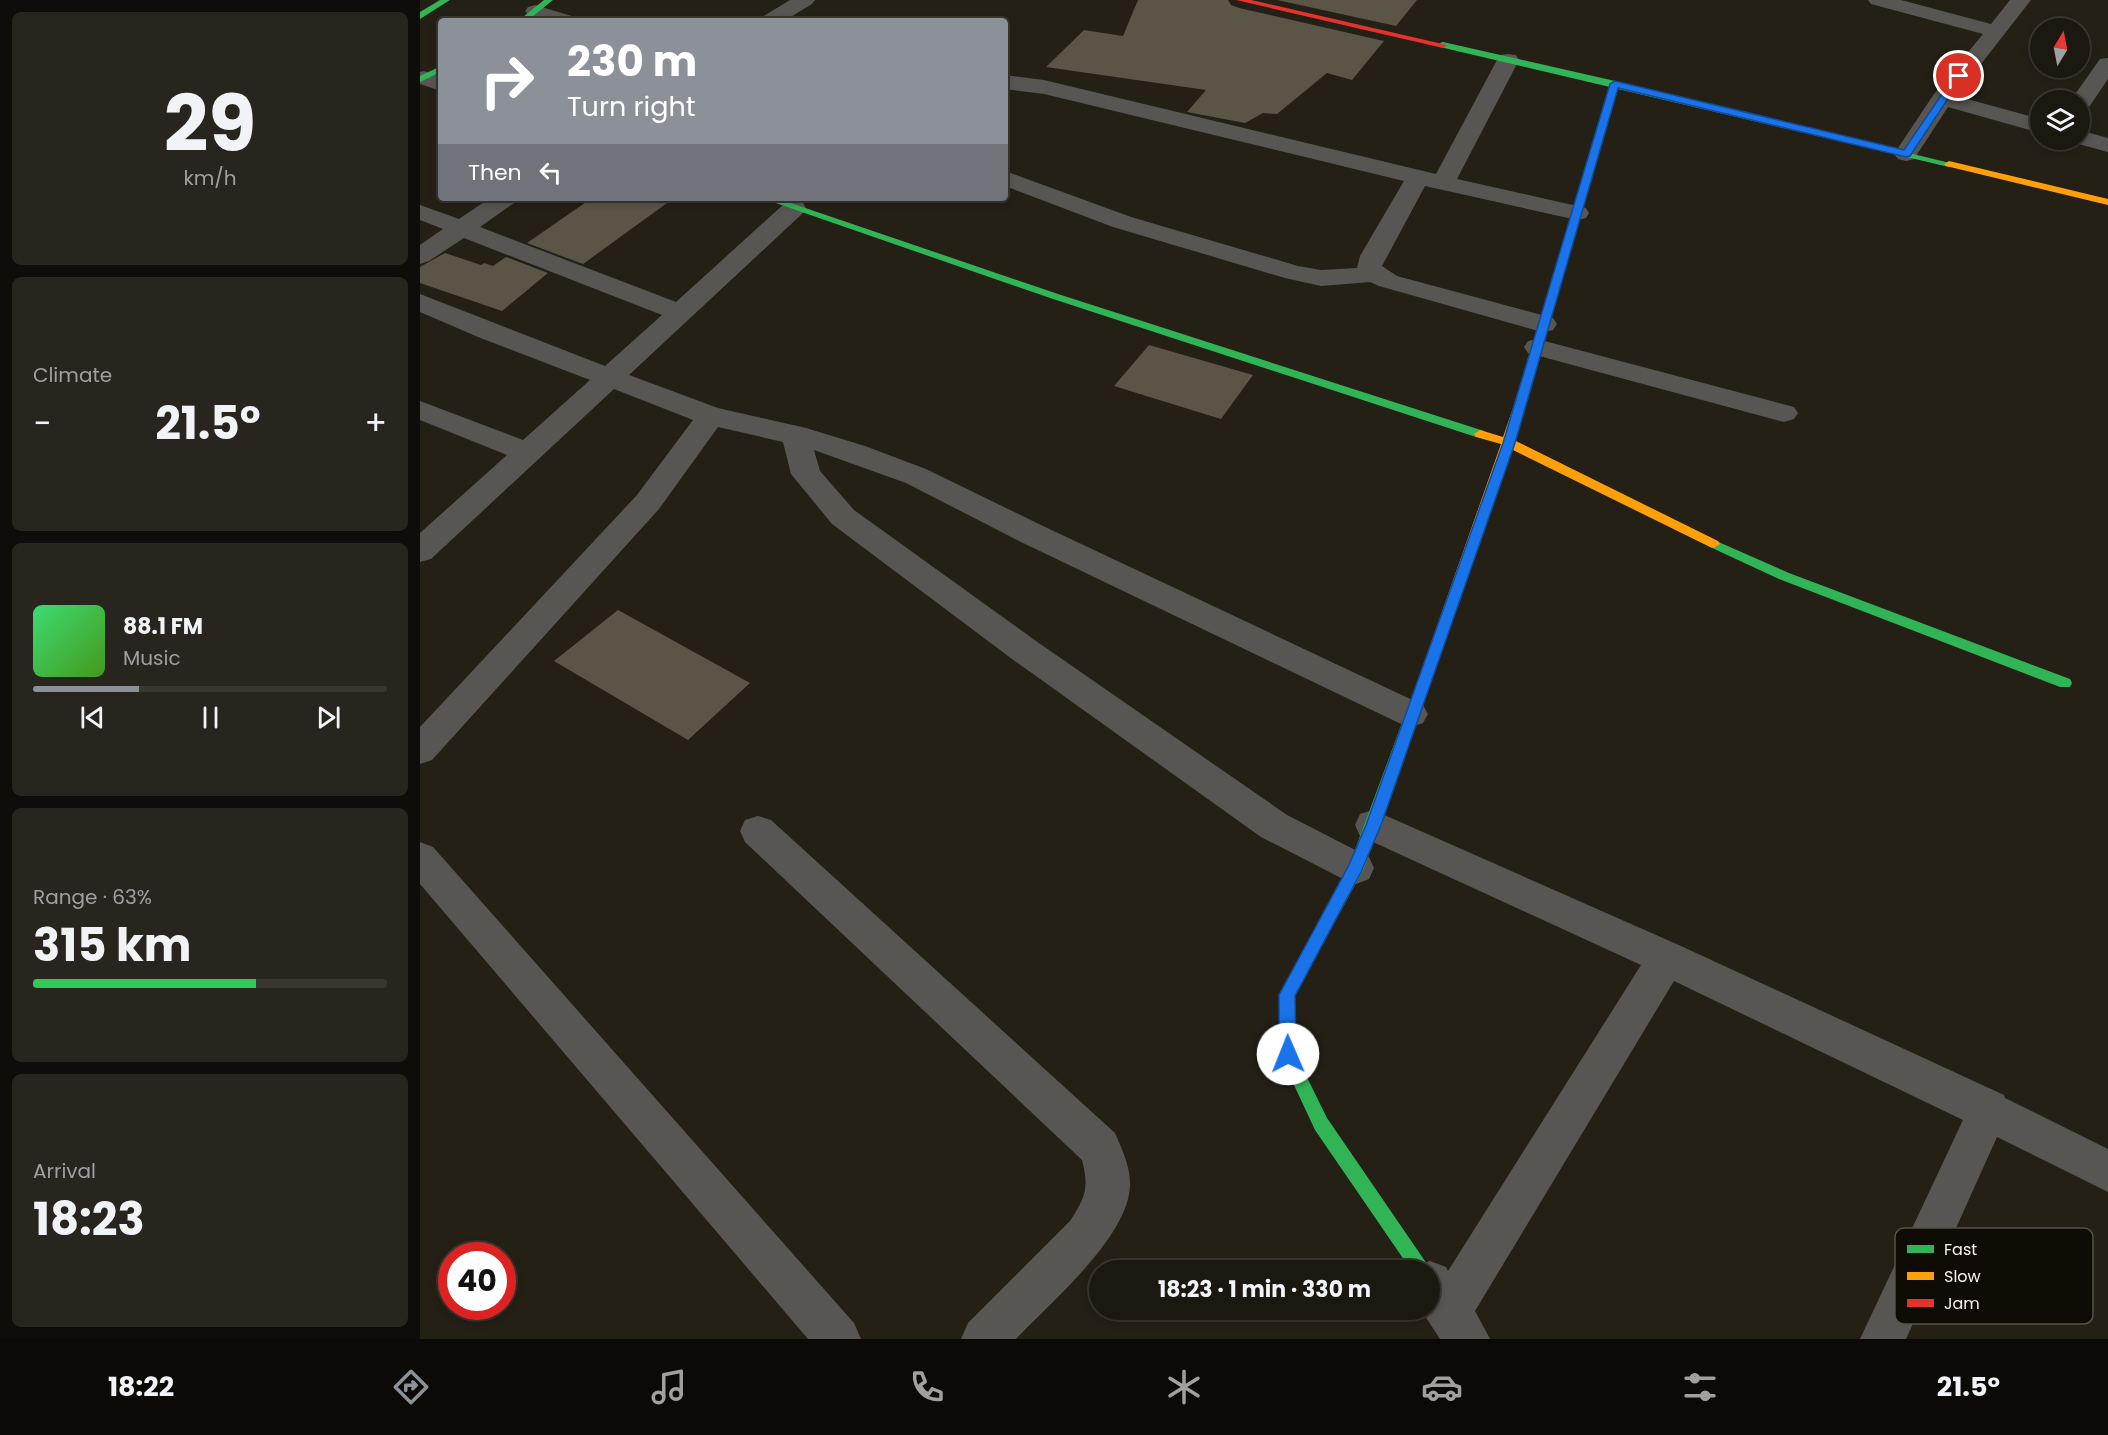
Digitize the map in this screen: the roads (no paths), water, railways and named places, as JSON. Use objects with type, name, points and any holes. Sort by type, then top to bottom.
[{"type":"street","points":[[420,15],[446,0]]},
{"type":"street","points":[[774,18],[805,0]]},
{"type":"street","points":[[1240,0],[1615,84],[2108,202]]},
{"type":"street","points":[[1878,0],[1995,31]]},
{"type":"street","points":[[1906,154],[1942,99],[2021,0]]},
{"type":"street","points":[[535,11],[558,18]]},
{"type":"street","points":[[1443,183],[1508,60]]},
{"type":"street","points":[[2090,90],[2108,64]]},
{"type":"street","points":[[1008,82],[1044,87],[1577,213]]},
{"type":"street","points":[[1414,1260],[1321,1124],[1288,1054],[1287,995],[1356,868],[1373,825],[1509,443],[1615,84]]},
{"type":"street","points":[[1942,99],[2030,123]]},
{"type":"street","points":[[2090,140],[2108,145]]},
{"type":"street","points":[[1418,177],[1373,256],[1369,266],[1374,274],[1541,336],[1784,413]]},
{"type":"street","points":[[1008,179],[1122,222],[1294,273],[1321,278],[1347,278],[1374,274]]},
{"type":"street","points":[[420,256],[502,201]]},
{"type":"street","points":[[774,201],[1054,296],[1509,443],[1687,532],[1784,576],[2065,683]]},
{"type":"street","points":[[420,551],[794,208]]},
{"type":"street","points":[[420,212],[681,312]]},
{"type":"street","points":[[420,302],[487,331],[711,416],[796,435],[855,453],[916,476],[1032,534],[1411,714]]},
{"type":"street","points":[[420,410],[529,453]]},
{"type":"street","points":[[420,750],[648,502],[711,416]]},
{"type":"street","points":[[796,435],[806,474],[843,517],[1024,650],[1274,826],[1356,868]]},
{"type":"street","points":[[1373,825],[1667,958],[1989,1109],[2108,1171]]},
{"type":"street","points":[[758,831],[1100,1148],[1109,1182],[1102,1211],[1086,1236],[984,1339]]},
{"type":"street","points":[[420,858],[838,1339]]},
{"type":"street","points":[[1448,1311],[1667,958]]},
{"type":"street","points":[[1934,1228],[1989,1109]]},
{"type":"street","points":[[1883,1339],[1895,1313]]}]
